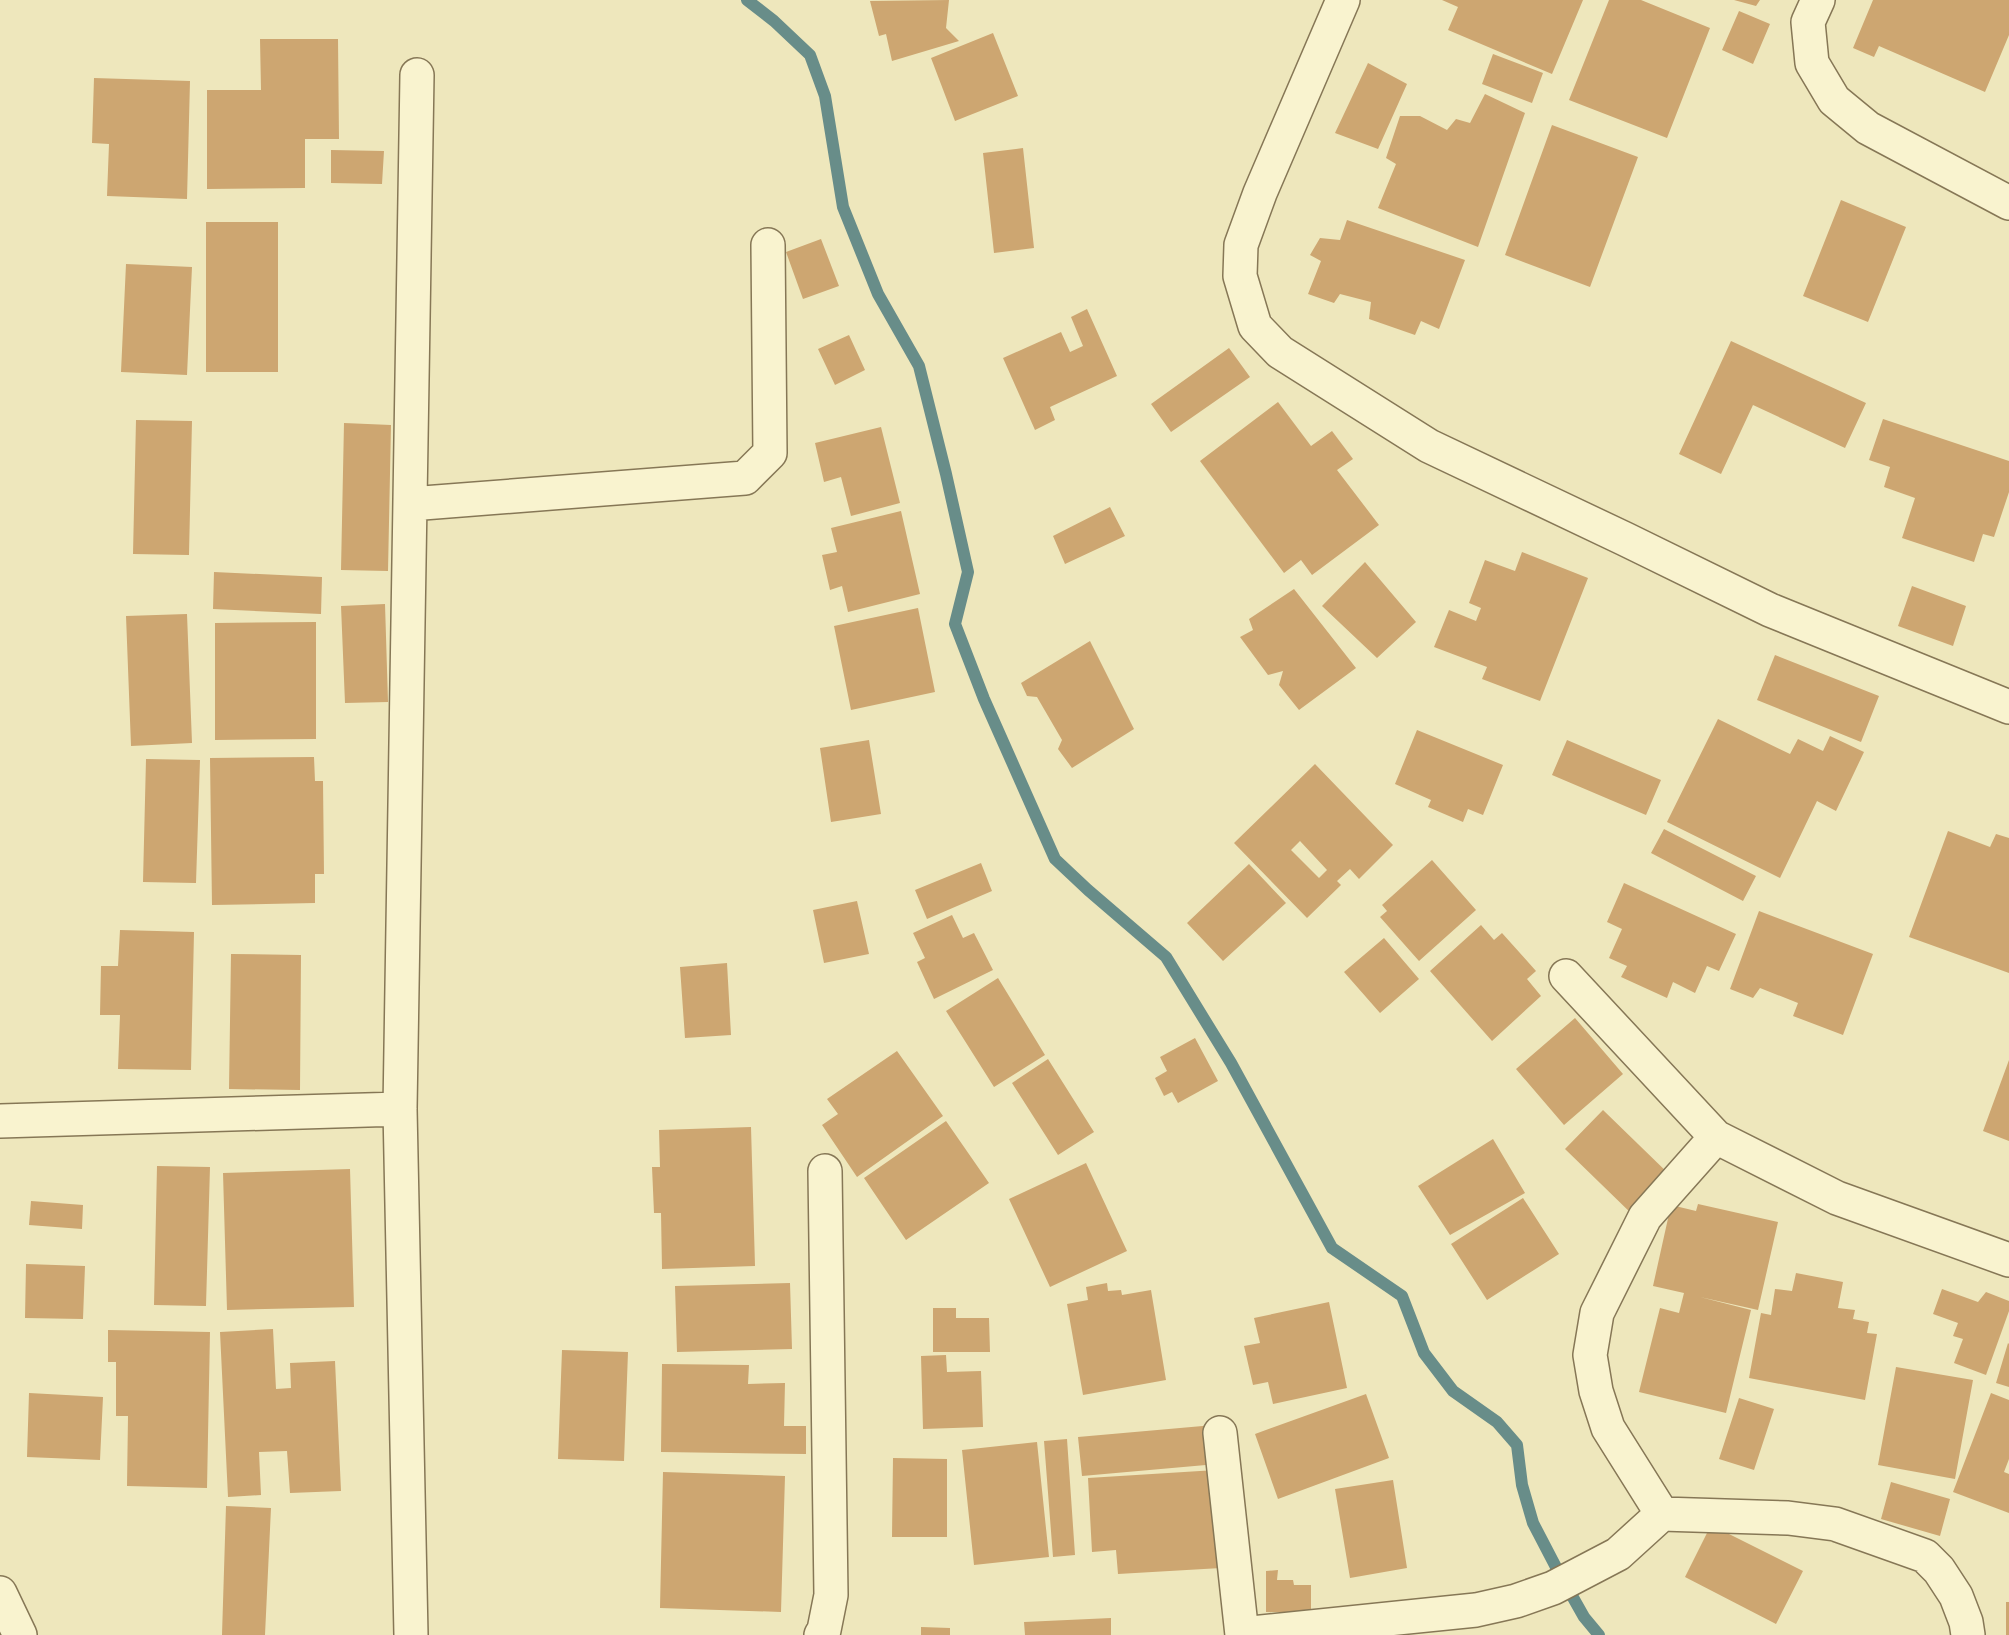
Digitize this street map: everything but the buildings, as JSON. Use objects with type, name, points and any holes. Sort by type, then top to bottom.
[{"type":"street","points":[[1343,0],[1260,193],[1241,245],[1240,276],[1255,326],[1280,352],[1429,446],[1770,610],[2009,707]]},
{"type":"street","points":[[1818,0],[1808,22],[1812,63],[1834,100],[1868,128],[2009,203]]},
{"type":"street","points":[[411,1635],[400,1109],[417,75]]},
{"type":"street","points":[[410,504],[745,478],[770,453],[768,245]]},
{"type":"street","points":[[1566,976],[1716,1137],[1837,1198],[2009,1260]]},
{"type":"street","points":[[0,1121],[400,1109]]},
{"type":"street","points":[[1662,1514],[1608,1428],[1596,1391],[1590,1355],[1597,1313],[1645,1217],[1716,1137]]},
{"type":"street","points":[[820,1635],[824,1630],[831,1595],[825,1171]]},
{"type":"street","points":[[1220,1433],[1242,1635],[1476,1610],[1516,1601],[1553,1588],[1618,1554],[1662,1514],[1788,1518],[1835,1524],[1924,1556],[1939,1570],[1956,1596],[1966,1622],[1968,1635]]},
{"type":"street","points":[[0,1593],[20,1635]]},
{"type":"waterway","points":[[747,0],[774,21],[810,55],[825,96],[843,207],[878,294],[919,366],[946,474],[968,572],[955,624],[984,699],[1055,859],[1166,957],[1231,1063],[1332,1248],[1402,1296],[1424,1353],[1453,1391],[1497,1422],[1517,1445],[1522,1485],[1533,1523],[1584,1617],[1599,1635]]}]
